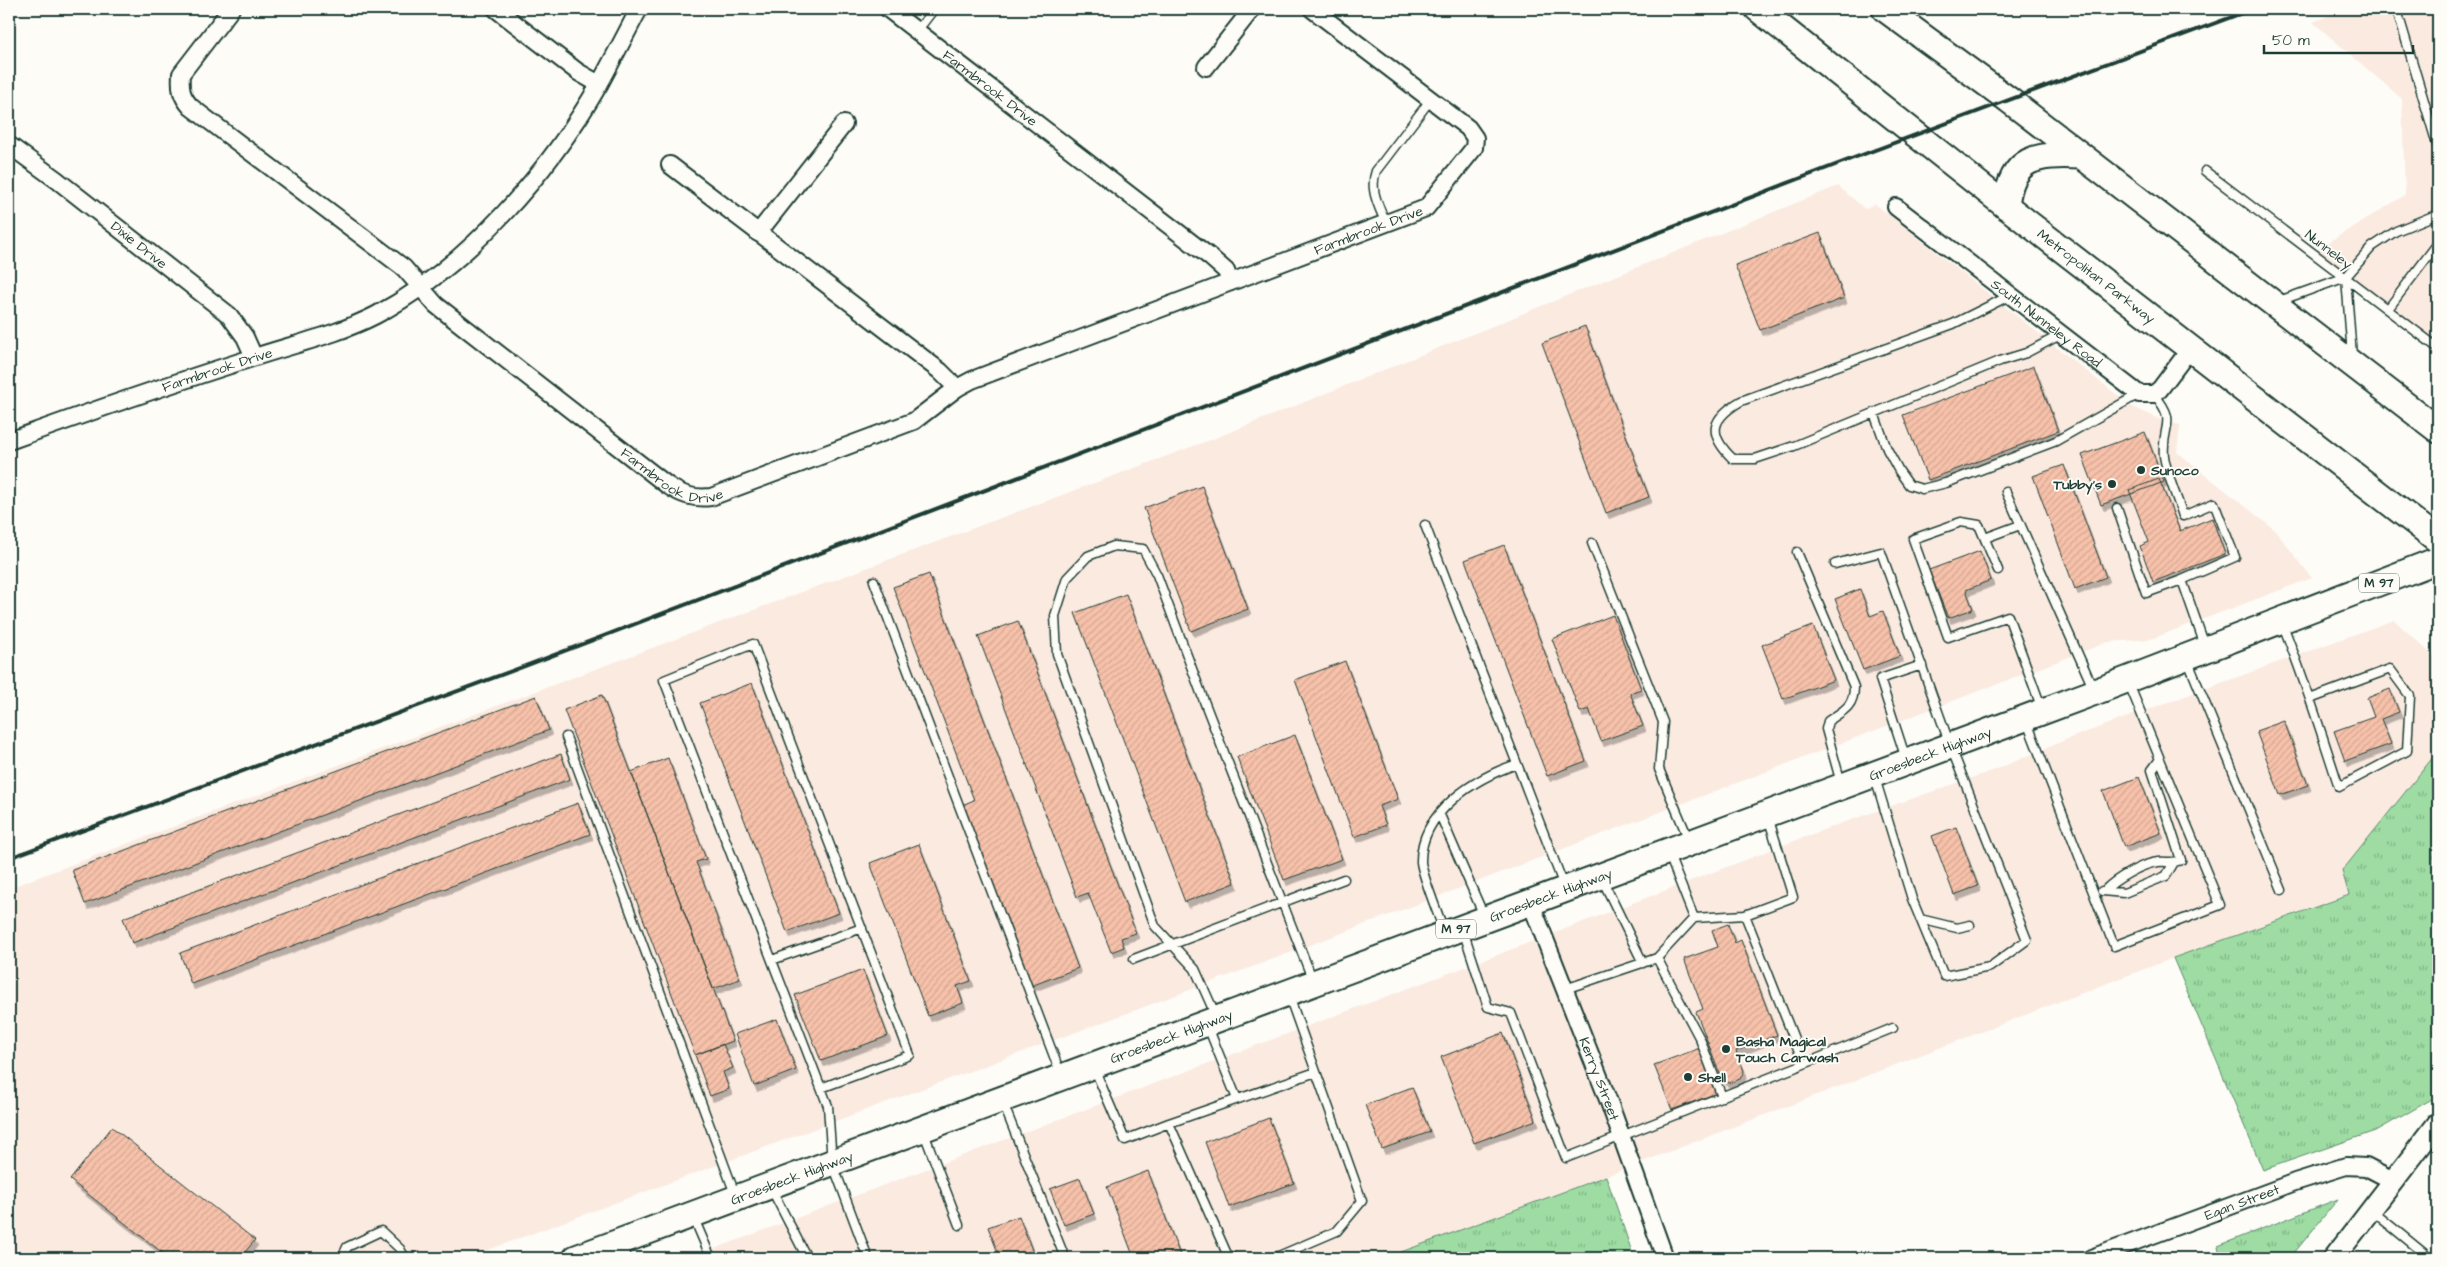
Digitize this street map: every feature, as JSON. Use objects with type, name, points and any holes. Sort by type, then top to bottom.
[{"type":"main road","name":"Metropolitan Parkway","points":[[1758,9],[2006,206],[2438,540]]},
{"type":"main road","points":[[1885,9],[2081,156],[2438,430]]},
{"type":"main road","points":[[2006,206],[2013,176],[2026,162],[2046,156],[2081,156]]},
{"type":"main road","name":"Groesbeck Highway","points":[[576,1258],[623,1250],[693,1215],[737,1198],[2095,692],[2438,560]]},
{"type":"street","name":"Farmbrook Drive","points":[[231,9],[181,74],[180,88],[183,98],[192,107],[404,268],[436,305],[667,485],[682,495],[697,498],[711,497],[914,421],[957,388],[972,380],[1426,208],[1474,148],[1475,138],[1468,128],[1312,9]]},
{"type":"street","points":[[496,9],[578,72],[599,84]]},
{"type":"street","name":"Farmbrook Drive","points":[[9,441],[254,357],[342,330],[376,315],[420,287],[485,232],[518,197],[567,134],[599,84],[639,9]]},
{"type":"street","name":"Farmbrook Drive","points":[[888,9],[1210,257],[1226,271],[1230,282]]},
{"type":"street","points":[[1206,67],[1252,9]]},
{"type":"street","points":[[758,233],[844,124]]},
{"type":"street","name":"Dixie Drive","points":[[9,145],[57,180],[229,315],[246,337],[254,357]]},
{"type":"street","points":[[670,165],[940,371],[957,388]]},
{"type":"street","name":"South Nunneley Road","points":[[1896,207],[2062,334],[2147,394]]},
{"type":"street","points":[[2147,394],[2190,349]]},
{"type":"street","name":"Kerry Street","points":[[1530,901],[1622,1138],[1665,1258]]},
{"type":"street","points":[[2334,1258],[2438,1123]]},
{"type":"street","name":"Egan Street","points":[[2091,1258],[2295,1182],[2346,1166],[2366,1167],[2393,1181]]},
{"type":"lane","points":[[917,31],[934,9]]},
{"type":"lane","points":[[2401,9],[2396,10],[2438,148]]},
{"type":"lane","points":[[1386,224],[1372,190],[1376,171],[1431,99]]},
{"type":"lane","name":"Nunneley","points":[[2204,170],[2435,345]]},
{"type":"lane","points":[[2272,303],[2346,277],[2372,247],[2396,231],[2438,214]]},
{"type":"lane","points":[[2388,309],[2438,243]]},
{"type":"lane","points":[[2346,277],[2349,339],[2353,365]]},
{"type":"lane","points":[[2011,295],[1953,324],[1741,401],[1725,411],[1717,419],[1716,433],[1724,451],[1732,459],[1755,459],[1794,446],[2000,361],[2026,354],[2062,334]]},
{"type":"lane","points":[[2435,345],[2438,336]]},
{"type":"lane","points":[[1874,413],[1887,449],[1898,471],[1909,485],[1922,489],[1946,483],[2056,442],[2147,394],[2167,412],[2169,420],[2164,454],[2183,516],[2214,503],[2236,557],[2146,593],[2116,508]]},
{"type":"lane","points":[[2006,492],[2095,692]]},
{"type":"lane","points":[[1998,570],[1979,525],[1961,522],[1913,539],[1948,637],[2008,616],[2034,714],[2094,895],[2114,946],[2220,906],[2127,679]]},
{"type":"lane","points":[[1426,524],[1565,888]]},
{"type":"lane","points":[[1985,538],[2020,525]]},
{"type":"lane","points":[[1592,543],[1663,722],[1659,769],[1679,846],[1694,918]]},
{"type":"lane","points":[[1237,1099],[1195,969],[1155,926],[1057,654],[1055,616],[1067,578],[1088,556],[1114,546],[1143,549],[1157,575],[1313,982]]},
{"type":"lane","points":[[1797,552],[1854,687],[1854,698],[1848,708],[1828,721],[1826,729],[1842,785]]},
{"type":"lane","points":[[1835,564],[1881,552],[1950,745],[2027,940],[1990,967],[1944,976],[1912,900],[1873,774]]},
{"type":"lane","points":[[2182,580],[2196,654],[2282,890]]},
{"type":"lane","points":[[874,581],[1061,1076]]},
{"type":"lane","points":[[2281,621],[2300,666],[2310,698],[2339,787],[2407,751],[2410,696],[2390,669],[2310,698]]},
{"type":"lane","points":[[821,1088],[910,1055],[754,644],[664,680],[772,960],[821,1088],[828,1106],[832,1162],[868,1258]]},
{"type":"lane","points":[[1907,761],[1880,679],[1922,665]]},
{"type":"lane","points":[[566,737],[737,1198]]},
{"type":"lane","points":[[2094,895],[2104,890],[2116,879],[2158,862],[2173,864],[2182,860],[2152,770],[2160,760]]},
{"type":"lane","points":[[1517,764],[1494,772],[1458,794],[1424,836],[1421,863],[1488,1007],[1511,1013],[1566,1158],[1622,1138],[1892,1028]]},
{"type":"lane","points":[[1565,989],[1657,958],[1694,918],[1745,915],[1793,898],[1767,813]]},
{"type":"lane","points":[[1440,816],[1485,918]]},
{"type":"lane","points":[[2104,890],[2124,893],[2166,876],[2173,864]]},
{"type":"lane","points":[[1600,875],[1643,963]]},
{"type":"lane","points":[[1134,959],[1344,879]]},
{"type":"lane","points":[[1745,915],[1804,1064]]},
{"type":"lane","points":[[1920,919],[1957,928],[1970,925]]},
{"type":"lane","points":[[772,960],[862,928]]},
{"type":"lane","points":[[1657,958],[1700,1038],[1722,1097]]},
{"type":"lane","points":[[1274,1258],[1337,1232],[1362,1201],[1288,992]]},
{"type":"lane","points":[[1092,1065],[1125,1140],[1169,1122],[1316,1072]]},
{"type":"lane","points":[[1001,1099],[1063,1253]]},
{"type":"lane","points":[[1169,1122],[1227,1254],[1234,1258]]},
{"type":"lane","points":[[922,1129],[958,1225]]},
{"type":"lane","points":[[770,1186],[806,1258]]},
{"type":"lane","points":[[2371,1210],[2425,1254],[2421,1258]]},
{"type":"lane","points":[[693,1215],[711,1258]]},
{"type":"lane","points":[[342,1258],[346,1247],[382,1231],[405,1258]]},
{"type":"shaded area","points":[[2345,9],[2438,9],[2438,356],[2313,252],[2405,195],[2402,99],[2313,22]]},
{"type":"shaded area","points":[[1838,186],[1865,209],[1875,204],[2131,406],[2163,421],[2180,425],[2177,452],[2275,530],[2312,578],[2151,639],[2108,642],[1268,961],[466,1258],[9,1258],[9,888],[1218,437]]},
{"type":"shaded area","points":[[2394,620],[2438,660],[2438,751],[2342,871],[2349,894],[2173,958],[1606,1176],[1385,1258],[690,1258],[1497,955],[1831,827],[1997,769],[2070,738]]},
{"type":"green space","points":[[2438,751],[2438,1090],[2432,1099],[2378,1130],[2263,1170],[2173,958],[2349,895],[2342,871]]},
{"type":"green space","points":[[1606,1176],[1634,1258],[1385,1258]]},
{"type":"green space","points":[[2338,1199],[2290,1258],[2221,1258],[2218,1246]]},
{"type":"building","points":[[1820,233],[1844,298],[1760,330],[1735,265]]},
{"type":"building","points":[[1585,326],[1649,497],[1606,513],[1542,343]]},
{"type":"building","points":[[2034,366],[2058,431],[1928,480],[1903,415]]},
{"type":"building","points":[[2145,432],[2164,482],[2101,505],[2082,455]]},
{"type":"building","points":[[2064,465],[2106,577],[2075,589],[2033,476]]},
{"type":"building","points":[[2159,479],[2180,531],[2212,518],[2225,554],[2153,582],[2140,546],[2149,542],[2129,490]]},
{"type":"building","points":[[1202,486],[1248,609],[1191,631],[1144,508]]},
{"type":"building","points":[[1504,545],[1586,761],[1547,776],[1465,560]]},
{"type":"building","points":[[1980,551],[1991,580],[1966,590],[1973,609],[1948,618],[1929,570]]},
{"type":"building","points":[[929,574],[1078,968],[1031,986],[962,805],[974,800],[893,587]]},
{"type":"building","points":[[1860,589],[1870,616],[1883,611],[1900,656],[1863,670],[1835,599]]},
{"type":"building","points":[[1126,594],[1235,883],[1185,902],[1075,613]]},
{"type":"building","points":[[1613,615],[1641,689],[1630,693],[1643,726],[1601,741],[1589,709],[1580,712],[1552,639]]},
{"type":"building","points":[[1018,621],[1136,933],[1121,938],[1124,947],[1111,952],[1088,893],[1077,897],[978,636]]},
{"type":"building","points":[[1813,626],[1834,680],[1783,699],[1762,645]]},
{"type":"building","points":[[1345,661],[1398,799],[1379,806],[1386,825],[1354,837],[1295,680]]},
{"type":"building","points":[[752,683],[839,913],[787,932],[700,703]]},
{"type":"building","points":[[2390,689],[2399,712],[2381,719],[2391,744],[2345,761],[2334,731],[2374,717],[2367,698]]},
{"type":"building","points":[[602,695],[733,1041],[695,1055],[564,710]]},
{"type":"building","points":[[536,696],[549,730],[85,904],[72,870]]},
{"type":"building","points":[[2284,721],[2308,785],[2280,795],[2256,731]]},
{"type":"building","points":[[1295,735],[1342,859],[1284,880],[1237,757]]},
{"type":"building","points":[[561,754],[570,779],[132,943],[123,918]]},
{"type":"building","points":[[668,758],[706,859],[696,862],[740,979],[713,989],[631,772]]},
{"type":"building","points":[[2139,777],[2161,833],[2124,847],[2103,791]]},
{"type":"building","points":[[578,803],[590,834],[191,984],[180,953]]},
{"type":"building","points":[[1956,827],[1978,886],[1954,895],[1932,836]]},
{"type":"building","points":[[919,844],[971,981],[957,986],[963,1003],[928,1016],[870,863]]},
{"type":"building","points":[[1728,924],[1735,943],[1741,940],[1777,1035],[1736,1051],[1744,1071],[1740,1079],[1729,1083],[1722,1079],[1696,1012],[1703,1009],[1684,959],[1718,947],[1712,930]]},
{"type":"building","points":[[863,970],[888,1036],[821,1061],[795,995]]},
{"type":"building","points":[[777,1019],[796,1070],[754,1086],[735,1034]]},
{"type":"building","points":[[1503,1033],[1536,1120],[1474,1143],[1441,1057]]},
{"type":"building","points":[[723,1044],[733,1068],[723,1072],[729,1089],[710,1096],[695,1055]]},
{"type":"building","points":[[1700,1048],[1717,1093],[1672,1110],[1654,1065]]},
{"type":"building","points":[[1412,1087],[1430,1132],[1382,1149],[1365,1105]]},
{"type":"building","points":[[1269,1118],[1294,1183],[1229,1207],[1205,1142]]},
{"type":"building","points":[[112,1127],[255,1240],[240,1258],[169,1258],[70,1180]]},
{"type":"building","points":[[1148,1171],[1181,1258],[1134,1258],[1107,1187]]},
{"type":"building","points":[[1080,1178],[1094,1214],[1064,1225],[1050,1189]]},
{"type":"building","points":[[1019,1216],[1035,1258],[1000,1258],[988,1227]]},
{"type":"railway","points":[[9,858],[533,663],[1851,159],[2253,9]]},
{"type":"place","name":"Sunoco","points":[[2141,470]]},
{"type":"place","name":"Tubby's","points":[[2112,484]]},
{"type":"place","name":"Basha Magical Touch Carwash","points":[[1726,1049]]},
{"type":"place","name":"Shell","points":[[1688,1077]]}]
